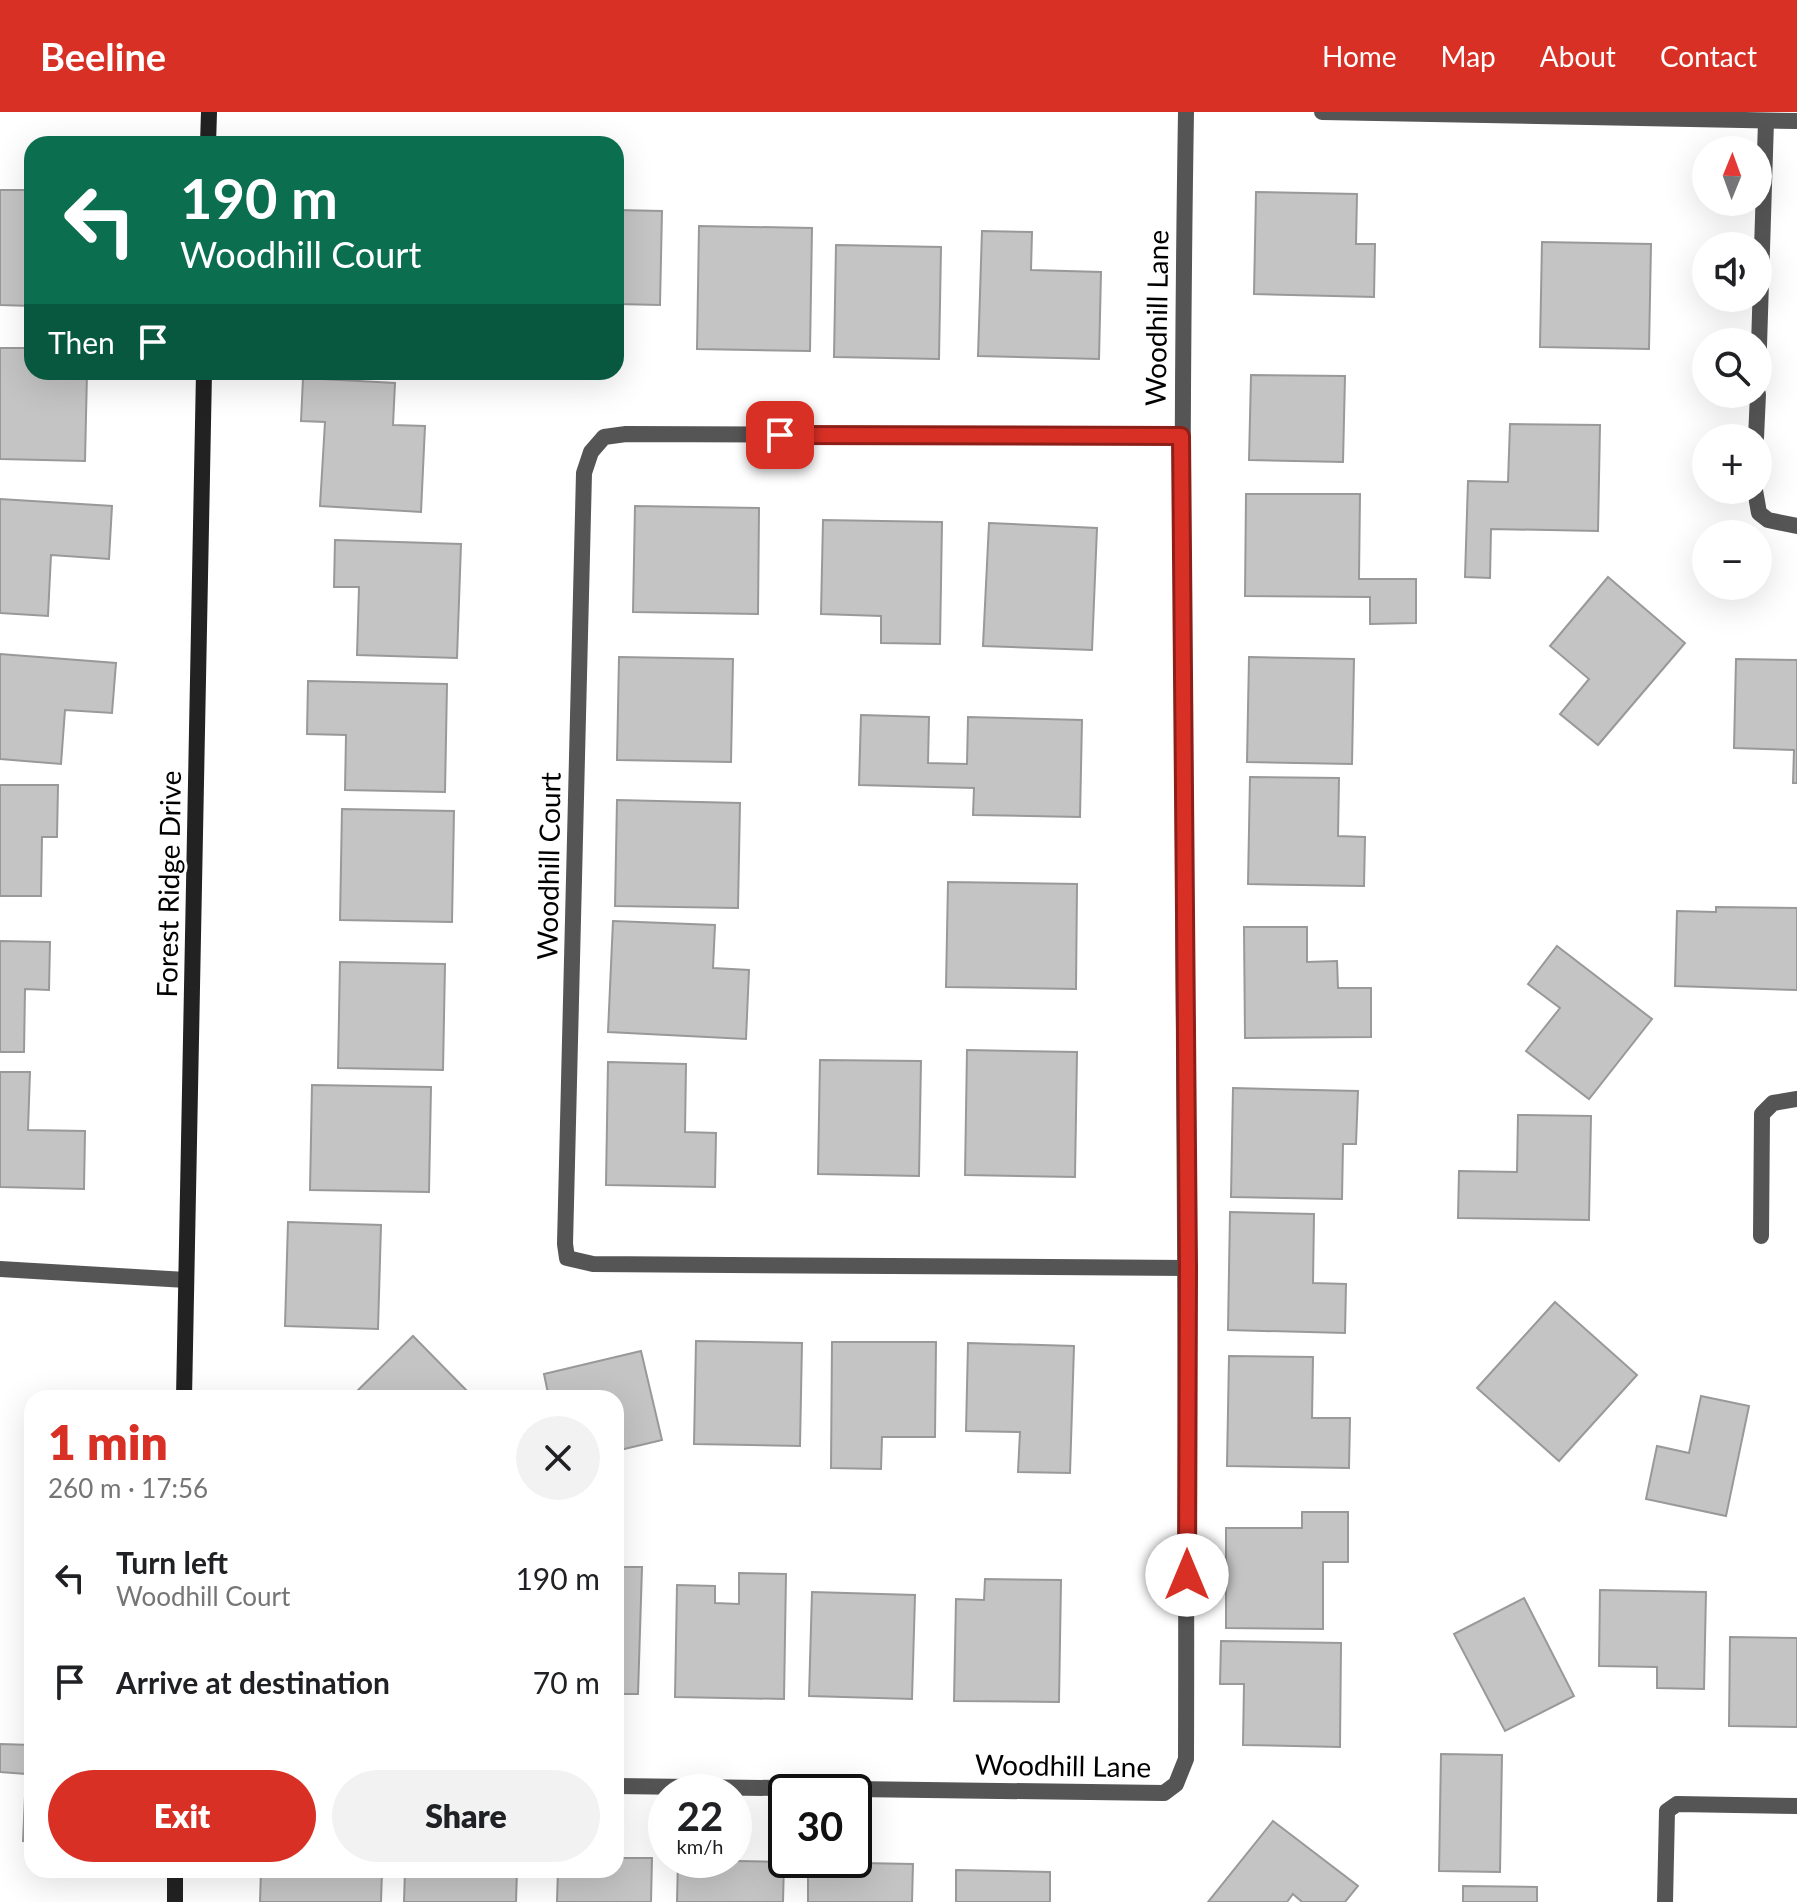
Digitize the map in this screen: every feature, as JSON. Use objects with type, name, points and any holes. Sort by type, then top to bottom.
[{"type":"main road","points":[[208,136],[209,112]]},
{"type":"main road","name":"Forest Ridge Drive","points":[[184,1390],[204,380]]},
{"type":"main road","points":[[175,1878],[175,1902]]},
{"type":"street","name":"Woodhill Lane","points":[[624,1786],[1164,1793],[1176,1784],[1186,1759],[1188,1268],[1181,436],[1186,112]]},
{"type":"street","points":[[1322,112],[1797,121]]},
{"type":"street","points":[[1760,328],[1766,121]]},
{"type":"street","name":"Woodhill Court","points":[[1181,436],[626,434],[604,437],[591,452],[584,473],[565,1244],[567,1258],[593,1264],[1188,1268]]},
{"type":"street","points":[[1757,504],[1759,513],[1768,520],[1797,526]]},
{"type":"street","points":[[1761,1236],[1762,1114],[1773,1103],[1797,1099]]},
{"type":"street","points":[[0,1269],[186,1280]]},
{"type":"street","points":[[1665,1902],[1667,1811],[1677,1804],[1797,1806]]},
{"type":"building","points":[[0,190],[24,190],[24,306],[0,305]]},
{"type":"building","points":[[1256,192],[1357,194],[1356,244],[1375,244],[1374,297],[1254,294]]},
{"type":"building","points":[[624,210],[662,211],[660,305],[624,304]]},
{"type":"building","points":[[699,226],[812,228],[810,351],[697,349]]},
{"type":"building","points":[[982,231],[1032,232],[1031,270],[1101,272],[1099,359],[978,356]]},
{"type":"building","points":[[1542,242],[1651,244],[1649,349],[1540,347]]},
{"type":"building","points":[[836,245],[941,247],[939,359],[834,357]]},
{"type":"building","points":[[0,348],[24,348],[24,380],[87,380],[85,461],[0,459]]},
{"type":"building","points":[[1251,375],[1345,376],[1343,462],[1249,460]]},
{"type":"building","points":[[303,380],[395,383],[393,425],[425,426],[421,512],[320,506],[325,422],[301,421]]},
{"type":"building","points":[[1510,424],[1600,425],[1598,531],[1491,529],[1490,578],[1465,577],[1468,481],[1508,482]]},
{"type":"building","points":[[1246,494],[1360,494],[1359,579],[1416,579],[1416,623],[1370,624],[1370,597],[1245,596]]},
{"type":"building","points":[[0,499],[112,506],[109,559],[51,555],[48,616],[0,613]]},
{"type":"building","points":[[635,506],[759,508],[758,614],[633,612]]},
{"type":"building","points":[[823,520],[942,522],[940,644],[881,643],[881,616],[821,614]]},
{"type":"building","points":[[989,523],[1097,528],[1092,650],[983,646]]},
{"type":"building","points":[[335,540],[461,544],[457,658],[357,655],[359,587],[334,587]]},
{"type":"building","points":[[1608,577],[1685,643],[1598,745],[1560,714],[1589,679],[1550,646]]},
{"type":"building","points":[[0,654],[116,663],[112,713],[65,710],[61,764],[0,759]]},
{"type":"building","points":[[619,657],[733,659],[731,762],[617,760]]},
{"type":"building","points":[[1249,657],[1354,659],[1352,764],[1247,762]]},
{"type":"building","points":[[1736,659],[1797,660],[1797,783],[1793,783],[1794,750],[1734,748]]},
{"type":"building","points":[[308,681],[447,684],[445,792],[345,790],[346,735],[307,734]]},
{"type":"building","points":[[861,715],[929,717],[928,763],[967,764],[968,717],[1082,720],[1080,817],[973,815],[974,788],[859,785]]},
{"type":"building","points":[[1250,777],[1339,778],[1338,836],[1365,837],[1364,886],[1248,884]]},
{"type":"building","points":[[0,785],[58,785],[57,837],[42,837],[41,896],[0,896]]},
{"type":"building","points":[[617,800],[740,803],[738,908],[615,906]]},
{"type":"building","points":[[342,809],[454,811],[452,922],[340,920]]},
{"type":"building","points":[[948,882],[1077,884],[1076,989],[946,987]]},
{"type":"building","points":[[1716,907],[1797,908],[1797,990],[1675,986],[1677,911],[1716,912]]},
{"type":"building","points":[[613,921],[715,925],[713,968],[749,970],[746,1039],[608,1032]]},
{"type":"building","points":[[1244,927],[1307,927],[1307,962],[1337,961],[1338,988],[1371,988],[1371,1037],[1245,1038]]},
{"type":"building","points":[[0,941],[50,942],[49,990],[25,989],[24,1052],[0,1052]]},
{"type":"building","points":[[1557,946],[1652,1019],[1589,1099],[1526,1051],[1560,1008],[1528,984]]},
{"type":"building","points":[[340,962],[445,964],[443,1070],[338,1068]]},
{"type":"building","points":[[967,1050],[1077,1052],[1075,1177],[965,1175]]},
{"type":"building","points":[[820,1060],[921,1061],[919,1176],[818,1174]]},
{"type":"building","points":[[608,1062],[686,1064],[685,1132],[716,1133],[715,1187],[606,1185]]},
{"type":"building","points":[[0,1072],[30,1072],[28,1130],[85,1131],[84,1189],[0,1187]]},
{"type":"building","points":[[312,1085],[431,1087],[429,1192],[310,1190]]},
{"type":"building","points":[[1233,1088],[1358,1091],[1356,1144],[1343,1144],[1342,1199],[1231,1197]]},
{"type":"building","points":[[1518,1115],[1591,1116],[1589,1220],[1458,1218],[1459,1171],[1517,1172]]},
{"type":"building","points":[[1230,1212],[1314,1214],[1313,1283],[1346,1284],[1345,1333],[1228,1330]]},
{"type":"building","points":[[288,1222],[381,1225],[378,1329],[285,1326]]},
{"type":"building","points":[[1555,1302],[1637,1375],[1559,1461],[1477,1388]]},
{"type":"building","points":[[413,1336],[466,1390],[358,1390]]},
{"type":"building","points":[[696,1341],[802,1343],[800,1446],[694,1444]]},
{"type":"building","points":[[832,1342],[936,1342],[935,1437],[882,1437],[881,1469],[831,1468]]},
{"type":"building","points":[[968,1343],[1074,1346],[1070,1473],[1018,1472],[1020,1432],[966,1431]]},
{"type":"building","points":[[641,1351],[662,1440],[624,1449],[624,1390],[547,1390],[544,1374]]},
{"type":"building","points":[[1229,1356],[1313,1357],[1312,1418],[1350,1418],[1349,1468],[1227,1466]]},
{"type":"building","points":[[1701,1396],[1749,1406],[1726,1516],[1646,1499],[1657,1446],[1689,1453]]},
{"type":"building","points":[[1302,1512],[1348,1512],[1348,1562],[1323,1562],[1323,1629],[1226,1628],[1226,1528],[1302,1528]]},
{"type":"building","points":[[624,1567],[642,1567],[638,1694],[624,1694]]},
{"type":"building","points":[[739,1573],[786,1574],[784,1699],[675,1697],[677,1585],[715,1586],[715,1603],[739,1604]]},
{"type":"building","points":[[985,1579],[1061,1580],[1059,1702],[954,1701],[956,1599],[984,1600]]},
{"type":"building","points":[[1600,1590],[1706,1592],[1704,1689],[1657,1688],[1657,1667],[1599,1666]]},
{"type":"building","points":[[812,1592],[915,1595],[912,1699],[809,1696]]},
{"type":"building","points":[[1524,1598],[1574,1696],[1505,1731],[1454,1634]]},
{"type":"building","points":[[1730,1637],[1797,1638],[1797,1727],[1729,1726]]},
{"type":"building","points":[[1221,1641],[1341,1643],[1340,1747],[1243,1745],[1244,1684],[1220,1684]]},
{"type":"building","points":[[0,1744],[24,1745],[24,1774],[0,1772]]},
{"type":"building","points":[[1441,1754],[1502,1755],[1500,1872],[1439,1871]]},
{"type":"building","points":[[1273,1821],[1358,1886],[1345,1902],[1302,1902],[1293,1894],[1287,1902],[1208,1902]]},
{"type":"building","points":[[624,1858],[648,1858],[651,1902],[557,1902],[558,1878],[624,1878]]},
{"type":"building","points":[[752,1861],[768,1862],[768,1878],[784,1878],[783,1902],[677,1902],[678,1878],[752,1878]]},
{"type":"building","points":[[872,1863],[913,1864],[912,1902],[808,1902],[808,1878],[872,1878]]},
{"type":"building","points":[[956,1870],[1050,1872],[1050,1902],[956,1902]]},
{"type":"building","points":[[261,1878],[382,1878],[381,1902],[260,1902]]},
{"type":"building","points":[[405,1878],[517,1878],[516,1902],[404,1902]]},
{"type":"building","points":[[1463,1886],[1537,1887],[1537,1902],[1463,1902]]},
{"type":"route","points":[[780,435],[1181,436],[1188,1268],[1187,1575]]}]
